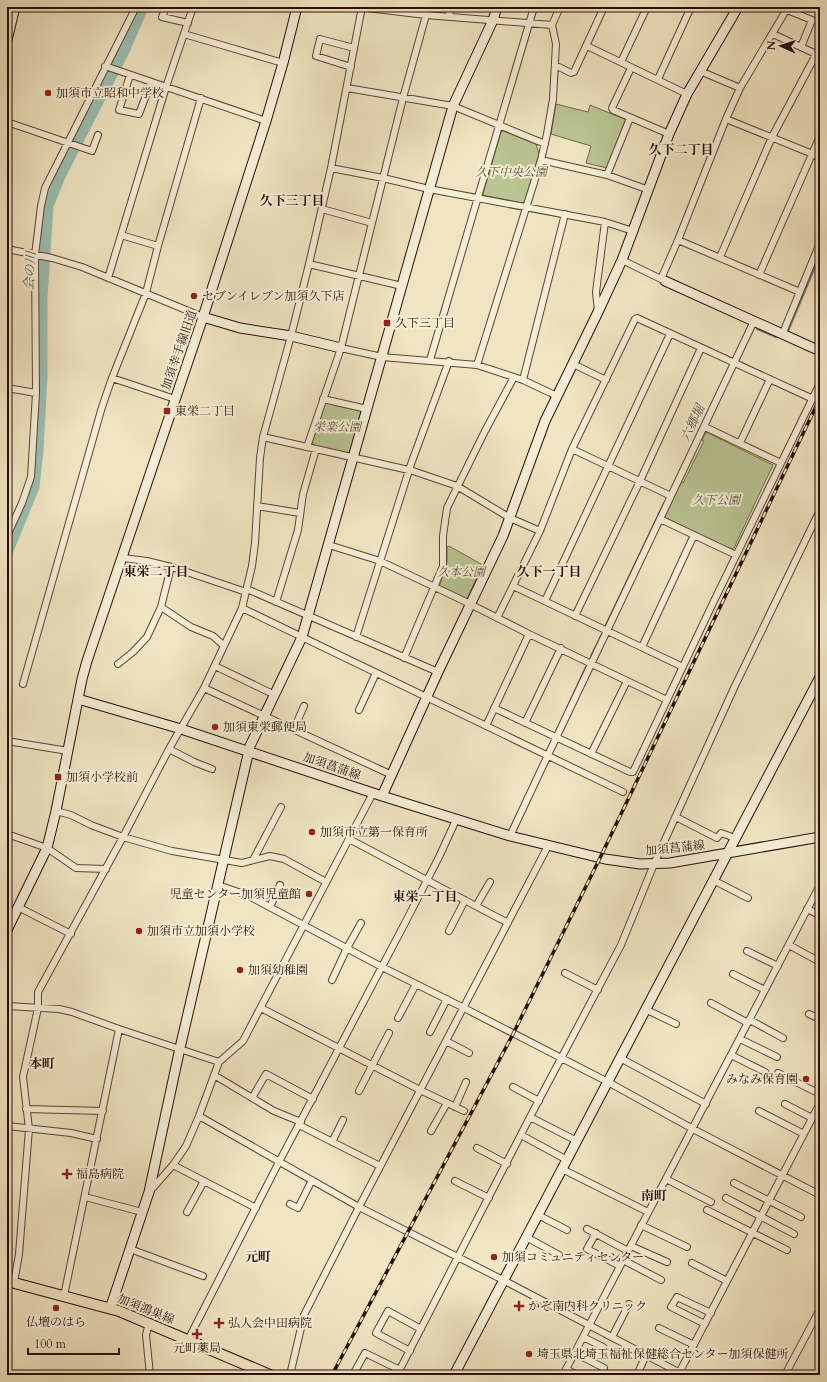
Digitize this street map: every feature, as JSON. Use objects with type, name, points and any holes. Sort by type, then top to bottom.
[{"type":"main road","name":"加須鴻巣線","points":[[10,1282],[111,1308],[270,1375]]},
{"type":"street","points":[[7,40],[15,7]]},
{"type":"street","points":[[7,536],[22,503],[31,477],[36,394],[37,255],[41,206],[45,188],[136,7]]},
{"type":"street","points":[[166,7],[162,17],[188,23]]},
{"type":"street","points":[[108,278],[166,87],[193,7]]},
{"type":"street","name":"加須幸手線旧道","points":[[78,699],[82,679],[94,638],[123,558],[266,122],[297,7]]},
{"type":"street","points":[[10,1282],[19,1254],[29,1129],[23,1077],[38,1008],[38,992],[71,934],[169,749],[204,688],[223,645],[242,608],[252,566],[260,458],[263,437],[291,336],[322,209],[347,88],[361,7],[408,10],[426,15],[552,25]]},
{"type":"street","points":[[449,16],[451,7]]},
{"type":"street","points":[[111,1308],[149,1192],[180,1048],[249,751],[302,637],[309,616],[453,106],[493,20],[497,7]]},
{"type":"street","points":[[430,360],[534,7]]},
{"type":"street","points":[[476,364],[545,144],[553,99],[555,67],[556,44],[552,25],[560,7]]},
{"type":"street","points":[[555,67],[559,67],[571,73],[574,72],[604,7]]},
{"type":"street","points":[[621,62],[647,7]]},
{"type":"street","points":[[658,79],[691,7]]},
{"type":"street","points":[[149,1192],[173,1165],[186,1146],[219,1062],[243,1041],[349,839],[377,794],[392,775],[426,697],[490,564],[510,518],[536,444],[557,396],[622,260],[669,134],[687,94],[738,7]]},
{"type":"street","points":[[663,280],[726,119],[740,88],[787,8],[812,20],[801,47]]},
{"type":"street","points":[[307,447],[341,348],[403,98],[426,15]]},
{"type":"street","points":[[184,34],[283,63]]},
{"type":"street","points":[[773,34],[816,54]]},
{"type":"street","points":[[351,67],[316,56],[320,39],[354,48]]},
{"type":"street","points":[[586,46],[687,94]]},
{"type":"street","points":[[720,257],[772,137],[820,47]]},
{"type":"street","points":[[105,66],[201,98],[266,122]]},
{"type":"street","points":[[631,68],[612,108],[613,110],[669,134]]},
{"type":"street","points":[[700,71],[740,88]]},
{"type":"street","points":[[130,75],[118,110],[139,114],[151,82]]},
{"type":"street","points":[[347,88],[453,106],[545,144]]},
{"type":"street","points":[[23,684],[92,438],[112,378],[146,293],[158,246],[201,98]]},
{"type":"street","points":[[607,175],[630,118]]},
{"type":"street","points":[[726,119],[820,157]]},
{"type":"street","points":[[7,122],[92,151],[98,136]]},
{"type":"street","points":[[760,275],[820,136]]},
{"type":"street","points":[[541,160],[607,175],[649,190]]},
{"type":"street","points":[[331,168],[429,189],[605,222],[633,231]]},
{"type":"street","points":[[322,209],[372,223]]},
{"type":"street","points":[[522,380],[565,214]]},
{"type":"street","points":[[598,312],[596,292],[605,222]]},
{"type":"street","points":[[121,235],[158,246]]},
{"type":"street","points":[[678,240],[800,292]]},
{"type":"street","points":[[782,335],[820,244]]},
{"type":"street","points":[[7,249],[52,258],[82,267],[203,316],[240,328],[291,336],[382,357],[476,364],[522,380],[557,396]]},
{"type":"street","points":[[622,260],[782,335],[820,351]]},
{"type":"street","points":[[309,264],[402,286]]},
{"type":"street","points":[[498,618],[540,531],[572,449],[635,319],[637,318],[812,399]]},
{"type":"street","points":[[510,836],[660,519],[736,363],[754,321]]},
{"type":"street","points":[[546,602],[670,334]]},
{"type":"street","points":[[575,616],[640,481],[701,348]]},
{"type":"street","points":[[356,637],[409,470],[449,361]]},
{"type":"street","points":[[572,364],[606,380]]},
{"type":"street","points":[[404,658],[444,563],[443,536],[446,512],[457,486],[514,377]]},
{"type":"street","points":[[112,378],[175,399]]},
{"type":"street","points":[[740,443],[770,379]]},
{"type":"street","points":[[494,708],[556,738],[630,772],[633,772],[820,383]]},
{"type":"street","points":[[7,388],[36,394]]},
{"type":"street","points":[[323,399],[367,409]]},
{"type":"street","points":[[705,427],[781,463]]},
{"type":"street","points":[[263,437],[409,470],[457,486],[510,518],[540,531]]},
{"type":"street","points":[[276,602],[298,530],[303,494],[316,449]]},
{"type":"street","points":[[572,449],[671,496]]},
{"type":"street","points":[[257,506],[300,513]]},
{"type":"street","points":[[357,1375],[354,1373],[365,1353],[398,1373],[530,1117],[622,945],[654,864],[734,688],[820,510]]},
{"type":"street","points":[[660,519],[736,555]]},
{"type":"street","points":[[642,647],[694,535]]},
{"type":"street","points":[[329,545],[380,561],[667,700]]},
{"type":"street","points":[[123,558],[147,561],[171,567],[247,590],[438,672]]},
{"type":"street","points":[[118,664],[147,637],[161,607],[171,567]]},
{"type":"street","points":[[513,586],[683,667]]},
{"type":"street","points":[[161,607],[190,627],[213,636],[223,645]]},
{"type":"street","points":[[242,608],[623,792]]},
{"type":"street","points":[[486,726],[529,634]]},
{"type":"street","points":[[525,723],[561,648]]},
{"type":"street","points":[[215,666],[275,695]]},
{"type":"street","points":[[359,710],[376,673]]},
{"type":"street","points":[[454,1375],[712,880],[820,677]]},
{"type":"street","points":[[591,754],[627,681]]},
{"type":"street","points":[[204,688],[392,775]]},
{"type":"street","points":[[7,930],[47,848],[56,811],[78,699]]},
{"type":"street","name":"加須菖蒲線","points":[[78,699],[181,729],[456,820],[510,836],[604,859],[654,864],[689,861],[820,838]]},
{"type":"street","points":[[294,729],[304,706]]},
{"type":"street","points":[[7,741],[68,751]]},
{"type":"street","points":[[169,749],[194,762],[212,768]]},
{"type":"street","points":[[253,860],[281,807]]},
{"type":"street","points":[[56,811],[71,815],[91,825],[123,837],[163,849],[242,863],[270,856],[284,859],[326,882]]},
{"type":"street","points":[[676,816],[717,838],[721,833],[735,838]]},
{"type":"street","points":[[188,1340],[279,1162],[427,880],[456,820]]},
{"type":"street","points":[[7,834],[47,848],[76,868],[106,869]]},
{"type":"street","points":[[349,839],[508,923]]},
{"type":"street","points":[[290,1375],[304,1315],[358,1207],[548,846]]},
{"type":"street","points":[[712,880],[748,898]]},
{"type":"street","points":[[476,906],[490,882]]},
{"type":"street","points":[[218,885],[247,895],[382,967],[608,1082],[693,1130],[820,1195]]},
{"type":"street","points":[[270,907],[280,885]]},
{"type":"street","points":[[577,1375],[565,1372],[765,990],[808,909],[818,895],[820,885]]},
{"type":"street","points":[[449,931],[465,900]]},
{"type":"street","points":[[18,907],[71,934]]},
{"type":"street","points":[[808,909],[820,915]]},
{"type":"street","points":[[332,980],[361,923]]},
{"type":"street","points":[[789,945],[820,962]]},
{"type":"street","points":[[747,951],[778,966]]},
{"type":"street","points":[[565,973],[598,990]]},
{"type":"street","points":[[733,974],[765,990]]},
{"type":"street","points":[[398,1018],[416,984]]},
{"type":"street","points":[[430,1032],[447,999]]},
{"type":"street","points":[[711,1003],[783,1038]]},
{"type":"street","points":[[7,1006],[59,1009],[72,1012],[219,1062]]},
{"type":"street","points":[[261,1008],[464,1111]]},
{"type":"street","points":[[646,1009],[676,1024]]},
{"type":"street","points":[[809,1014],[820,1019]]},
{"type":"street","points":[[64,1296],[119,1029]]},
{"type":"street","points":[[358,1091],[389,1033]]},
{"type":"street","points":[[740,1038],[777,1057]]},
{"type":"street","points":[[446,1041],[469,1053]]},
{"type":"street","points":[[731,1055],[765,1072]]},
{"type":"street","points":[[620,1058],[706,1104]]},
{"type":"street","points":[[778,1073],[820,1094]]},
{"type":"street","points":[[252,1098],[266,1074],[313,1099]]},
{"type":"street","points":[[214,1075],[274,1111],[380,1166]]},
{"type":"street","points":[[455,1107],[466,1082]]},
{"type":"street","points":[[513,1087],[539,1100]]},
{"type":"street","points":[[431,1131],[447,1103]]},
{"type":"street","points":[[199,1116],[358,1207],[590,1325],[680,1374],[710,1313],[820,1103]]},
{"type":"street","points":[[785,1104],[812,1118]]},
{"type":"street","points":[[26,1109],[103,1111]]},
{"type":"street","points":[[759,1111],[804,1134]]},
{"type":"street","points":[[530,1117],[577,1140]]},
{"type":"street","points":[[332,1142],[343,1120]]},
{"type":"street","points":[[7,1126],[71,1133],[97,1139]]},
{"type":"street","points":[[521,1135],[567,1160]]},
{"type":"street","points":[[477,1148],[507,1164]]},
{"type":"street","points":[[173,1165],[256,1208]]},
{"type":"street","points":[[562,1169],[648,1212]]},
{"type":"street","points":[[666,1179],[711,1202]]},
{"type":"street","points":[[290,1204],[298,1208],[312,1180]]},
{"type":"street","points":[[187,1212],[204,1181]]},
{"type":"street","points":[[455,1181],[489,1198]]},
{"type":"street","points":[[734,1183],[801,1217]]},
{"type":"street","points":[[85,1197],[142,1212]]},
{"type":"street","points":[[726,1198],[794,1234]]},
{"type":"street","points":[[707,1210],[787,1250]]},
{"type":"street","points":[[538,1215],[567,1230]]},
{"type":"street","points":[[641,1225],[687,1247]]},
{"type":"street","points":[[587,1229],[629,1248],[667,1262]]},
{"type":"street","points":[[596,1233],[587,1248],[661,1280]]},
{"type":"street","points":[[526,1238],[559,1255]]},
{"type":"street","points":[[130,1249],[203,1276]]},
{"type":"street","points":[[692,1263],[727,1281]]},
{"type":"street","points":[[705,1324],[671,1307],[677,1297],[710,1313]]},
{"type":"street","points":[[612,1337],[629,1304]]},
{"type":"street","points":[[785,1375],[820,1309]]},
{"type":"street","points":[[410,1350],[376,1333],[388,1311],[421,1329]]},
{"type":"street","points":[[149,1323],[146,1335],[150,1375]]},
{"type":"street","points":[[659,1328],[694,1345]]},
{"type":"street","points":[[583,1337],[603,1347]]},
{"type":"street","points":[[575,1353],[604,1368]]},
{"type":"street","points":[[637,1375],[646,1355]]},
{"type":"green space","points":[[556,104],[588,112],[590,105],[627,120],[607,168],[586,163],[591,146],[551,134]]},
{"type":"green space","name":"久下中央公園","points":[[503,131],[536,144],[539,154],[525,201],[522,203],[485,196],[483,194],[501,132]]},
{"type":"green space","name":"栄楽公園","points":[[327,402],[359,409],[361,412],[350,451],[347,453],[314,445],[312,442]]},
{"type":"green space","name":"久下公園","points":[[706,432],[773,465],[734,548],[731,549],[664,517],[681,482],[683,483],[704,441],[702,440]]},
{"type":"green space","name":"久本公園","points":[[449,546],[482,566],[467,599],[439,587],[447,562],[447,547]]},
{"type":"waterway","name":"会の川","points":[[7,553],[34,487],[38,451],[42,376],[42,298],[48,206],[60,176],[124,51],[143,7]]},
{"type":"waterway","name":"六郷堀","points":[[788,331],[820,255]]},
{"type":"waterway","name":"六郷堀","points":[[757,329],[776,337]]},
{"type":"waterway","name":"六郷堀","points":[[606,625],[664,503]]},
{"type":"waterway","name":"六郷堀","points":[[591,656],[602,634]]},
{"type":"waterway","name":"六郷堀","points":[[567,708],[586,667]]},
{"type":"railway","points":[[332,1375],[513,1034],[600,858],[820,398]]},
{"type":"place","name":"加須市立昭和中学校","points":[[48,93]]},
{"type":"place","name":"セブンイレブン加須久下店","points":[[194,296]]},
{"type":"place","name":"久下三丁目","points":[[387,323]]},
{"type":"place","name":"東栄二丁目","points":[[167,411]]},
{"type":"place","name":"加須東栄郵便局","points":[[215,727]]},
{"type":"place","name":"加須小学校前","points":[[58,777]]},
{"type":"place","name":"加須市立第一保育所","points":[[312,832]]},
{"type":"place","name":"児童センター加須児童館","points":[[309,894]]},
{"type":"place","name":"加須市立加須小学校","points":[[139,931]]},
{"type":"place","name":"加須幼稚園","points":[[240,970]]},
{"type":"place","name":"みなみ保育園","points":[[806,1079]]},
{"type":"place","name":"福島病院","points":[[67,1174]]},
{"type":"place","name":"加須コミュニティセンター","points":[[494,1257]]},
{"type":"place","name":"かぞ南内科クリニック","points":[[519,1306]]},
{"type":"place","name":"仏壇のはら","points":[[56,1308]]},
{"type":"place","name":"弘人会中田病院","points":[[219,1323]]},
{"type":"place","name":"元町薬局","points":[[197,1334]]},
{"type":"place","name":"埼玉県北埼玉福祉保健総合センター加須保健所","points":[[529,1354]]},
{"type":"district","name":"久下二丁目","points":[[681,149]]},
{"type":"district","name":"久下三丁目","points":[[292,200]]},
{"type":"district","name":"東栄二丁目","points":[[156,571]]},
{"type":"district","name":"久下一丁目","points":[[549,571]]},
{"type":"district","name":"東栄一丁目","points":[[425,896]]},
{"type":"district","name":"本町","points":[[42,1063]]},
{"type":"district","name":"南町","points":[[654,1195]]},
{"type":"district","name":"元町","points":[[258,1256]]}]
